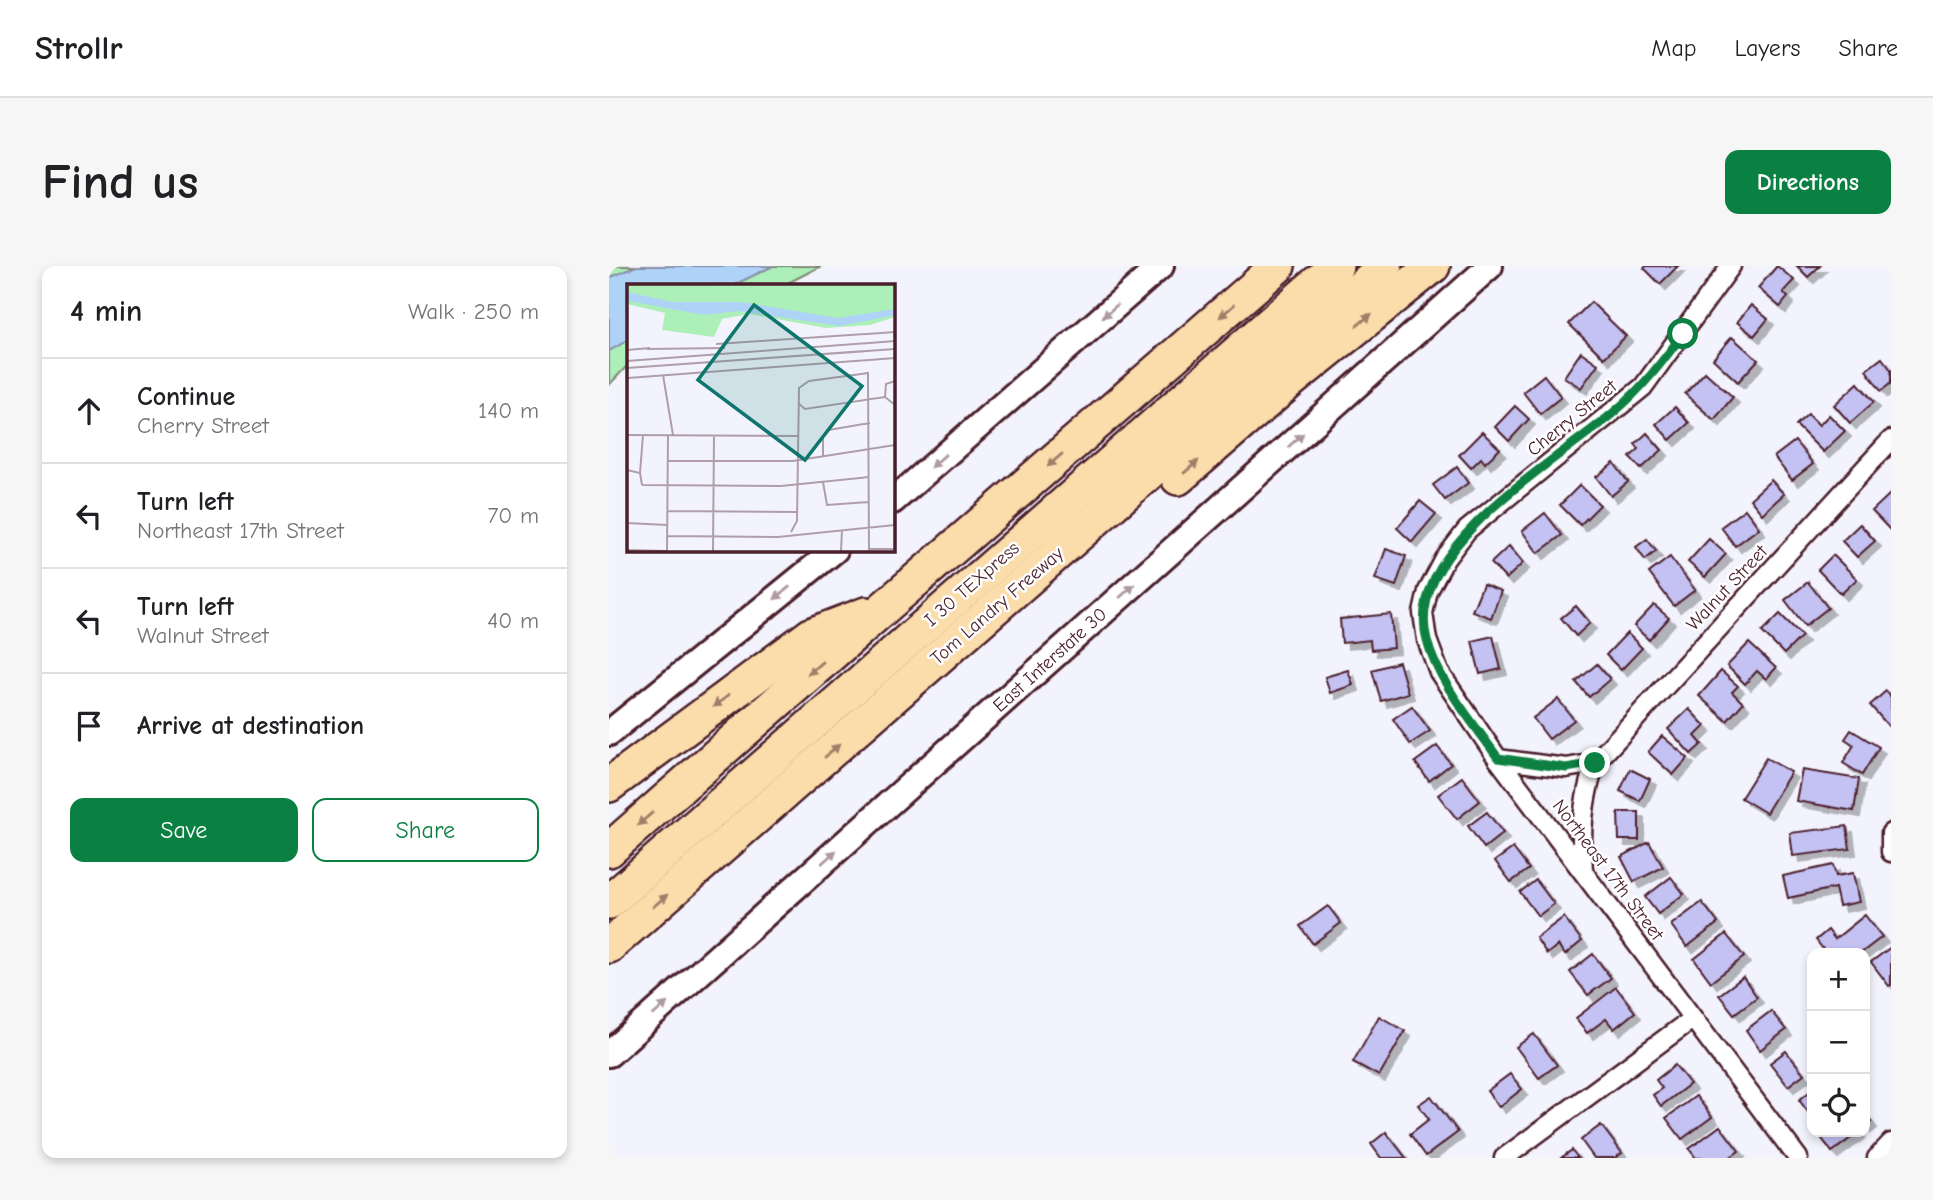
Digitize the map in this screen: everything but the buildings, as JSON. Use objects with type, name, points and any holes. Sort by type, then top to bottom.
[{"type":"highway","points":[[609,850],[1278,266]]},
{"type":"highway","name":"I 30 TEXpress","points":[[609,902],[1336,266]]},
{"type":"highway","name":"Tom Landry Freeway","points":[[609,946],[1385,266]]},
{"type":"highway","points":[[1072,542],[1151,502],[1287,384],[1433,266]]},
{"type":"highway","points":[[609,785],[811,635],[885,607]]},
{"type":"main road","points":[[894,500],[1161,266]]},
{"type":"main road","name":"East Interstate 30","points":[[609,1054],[1490,266]]},
{"type":"main road","points":[[609,733],[834,551]]},
{"type":"street","name":"Cherry Street","points":[[1428,591],[1445,559],[1467,530],[1643,387],[1731,266]]},
{"type":"street","name":"Walnut Street","points":[[1583,870],[1580,835],[1584,802],[1595,763],[1891,440]]},
{"type":"street","name":"Northeast 17th Street","points":[[1428,591],[1423,613],[1427,639],[1439,672],[1498,758],[1798,1158]]},
{"type":"street","points":[[1498,758],[1566,768],[1595,763]]},
{"type":"street","points":[[1891,833],[1891,852]]},
{"type":"street","points":[[1504,1158],[1692,1019]]},
{"type":"street","points":[[1877,1158],[1891,1143]]},
{"type":"green space","points":[[609,266],[821,266],[786,284],[627,284],[627,366],[609,385]]},
{"type":"water","points":[[636,266],[773,266],[736,284],[627,284],[627,341],[609,351],[609,278]]},
{"type":"route","points":[[1595,763],[1566,768],[1498,758],[1439,672],[1427,639],[1423,613],[1428,591],[1445,559],[1467,530],[1643,387],[1683,334]]}]
